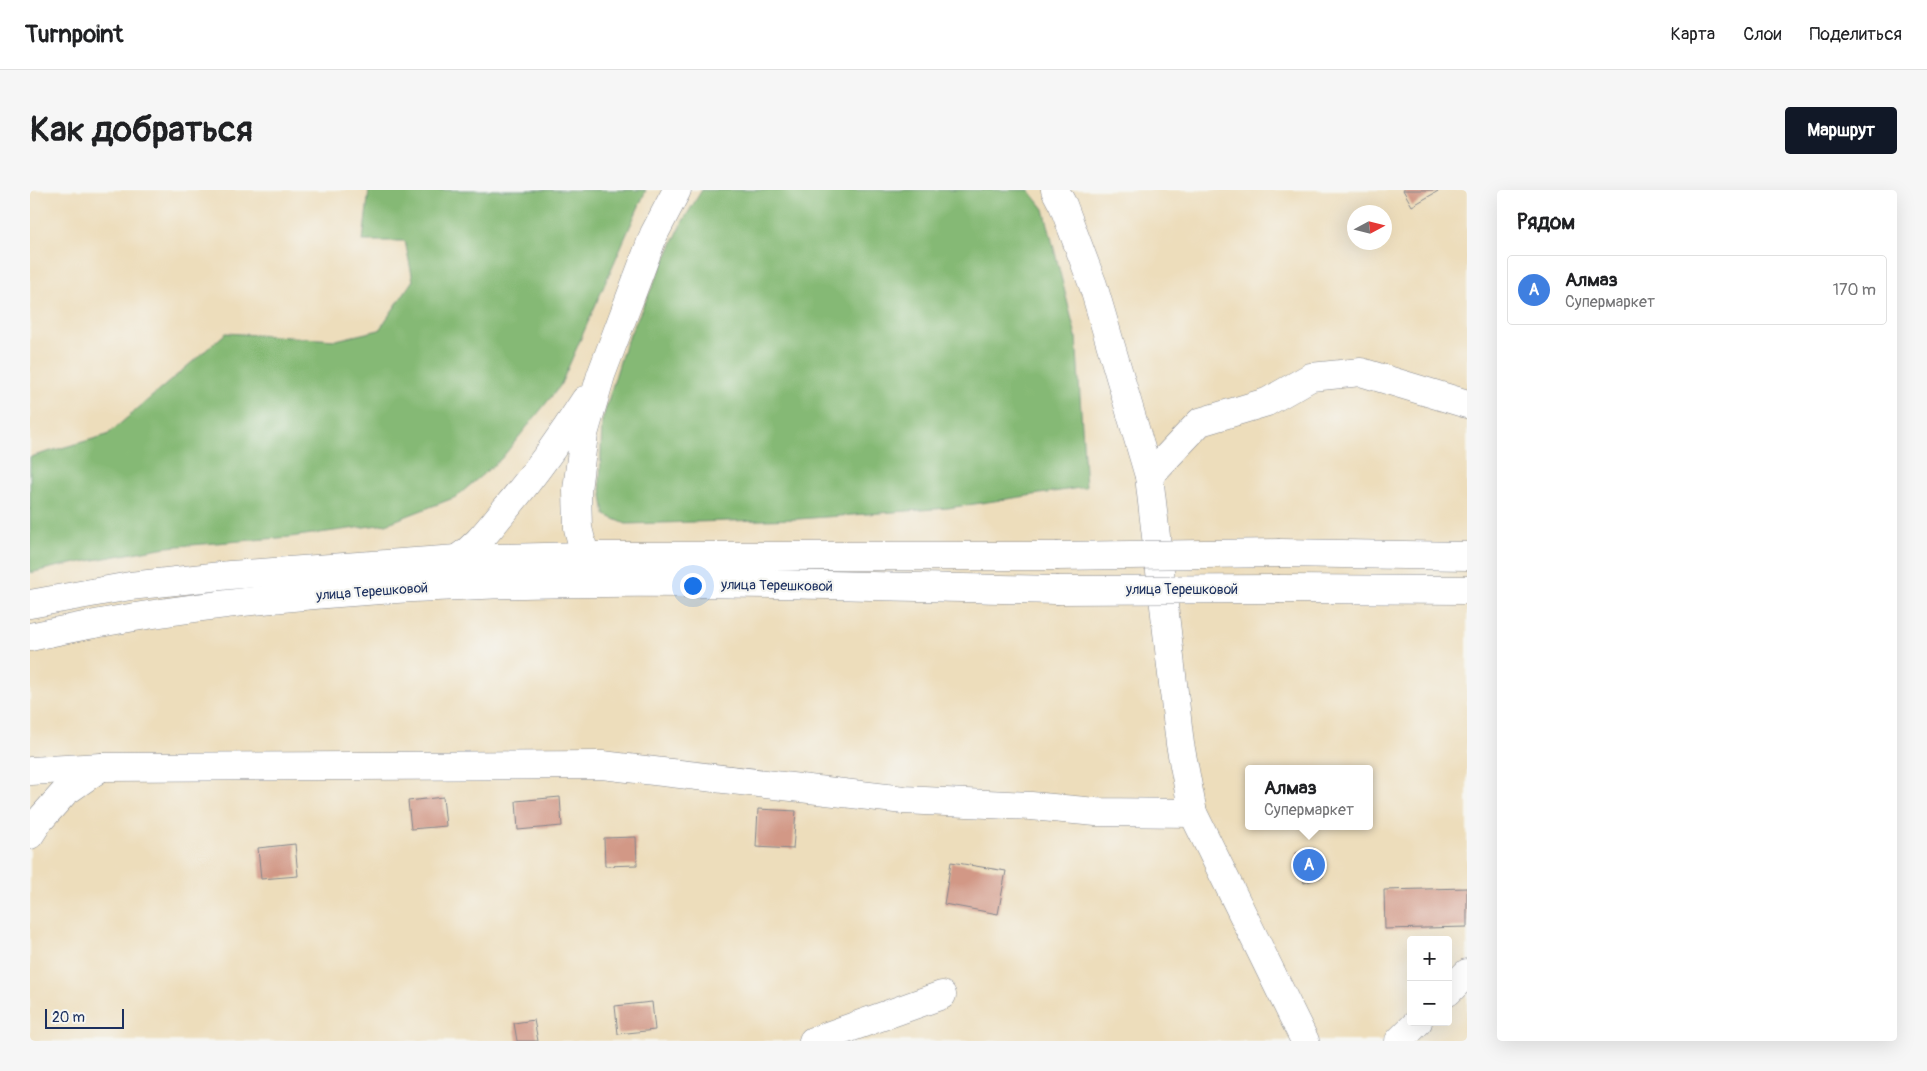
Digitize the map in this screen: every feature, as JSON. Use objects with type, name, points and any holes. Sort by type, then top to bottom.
[{"type":"street","points":[[585,556],[578,528],[577,490],[584,434],[601,375],[654,234],[677,190]]},
{"type":"street","points":[[1055,190],[1093,285],[1149,476],[1180,744],[1193,813],[1305,1041]]},
{"type":"street","points":[[1149,476],[1200,422],[1267,402],[1311,377],[1361,372],[1467,404]]},
{"type":"street","points":[[457,559],[472,549],[515,498],[561,438],[601,375]]},
{"type":"street","name":"улица Терешковой","points":[[30,604],[130,586],[230,575],[457,559],[585,556],[1056,556],[1280,553],[1467,556]]},
{"type":"street","name":"улица Терешковой","points":[[30,637],[185,610],[276,598],[448,586],[618,582],[1056,590],[1467,590]]},
{"type":"street","points":[[30,771],[101,767],[602,765],[904,800],[1031,806],[1096,812],[1193,813]]},
{"type":"street","points":[[30,835],[39,821],[65,792],[101,767]]},
{"type":"street","points":[[1452,988],[1467,973]]},
{"type":"street","points":[[813,1041],[942,995]]},
{"type":"street","points":[[1399,1041],[1414,1026]]},
{"type":"green space","points":[[369,190],[646,190],[560,386],[501,459],[456,497],[386,524],[290,537],[166,547],[30,573],[30,457],[107,435],[226,333],[336,340],[379,330],[413,280],[405,241],[363,241]]},
{"type":"green space","points":[[702,190],[1029,190],[1044,209],[1076,336],[1086,487],[948,508],[798,519],[626,524],[605,515],[600,482],[602,421],[625,345],[683,221]]},
{"type":"building","points":[[1403,190],[1440,190],[1412,206]]},
{"type":"building","points":[[443,797],[446,826],[411,829],[408,801]]},
{"type":"building","points":[[560,797],[562,826],[518,830],[516,801]]},
{"type":"building","points":[[758,809],[796,811],[793,849],[756,847]]},
{"type":"building","points":[[636,837],[637,865],[605,866],[604,838]]},
{"type":"building","points":[[295,844],[298,876],[261,879],[258,848]]},
{"type":"building","points":[[1314,848],[1323,877],[1304,883],[1296,853]]},
{"type":"building","points":[[951,862],[1006,871],[998,914],[944,904]]},
{"type":"building","points":[[1467,888],[1467,927],[1385,929],[1384,890]]},
{"type":"building","points":[[652,1002],[655,1030],[618,1034],[615,1006]]},
{"type":"building","points":[[534,1020],[538,1041],[517,1041],[514,1023]]},
{"type":"place","name":"Алмаз","points":[[1309,865]]}]
